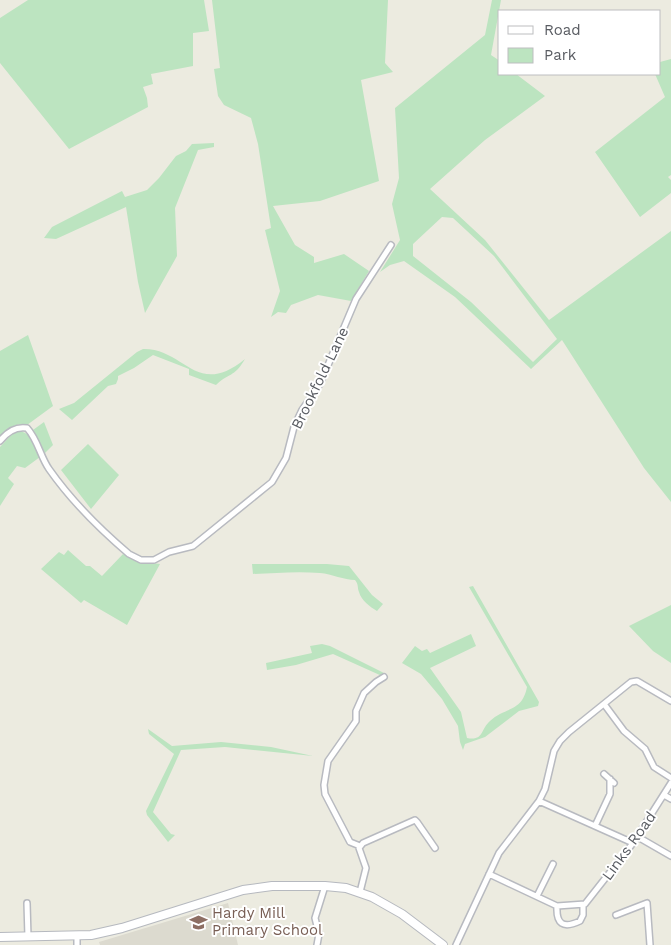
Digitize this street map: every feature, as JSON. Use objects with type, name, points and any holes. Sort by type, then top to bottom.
[{"type":"main road","points":[[0,936],[77,936],[105,932],[243,890],[272,886],[325,886],[346,888],[360,892],[389,906],[443,945]]},
{"type":"street","name":"Brookfold Lane","points":[[0,441],[6,434],[16,428],[27,428],[34,437],[43,460],[60,484],[129,554],[141,560],[154,560],[169,552],[193,546],[272,482],[286,458],[294,427],[302,410],[320,384],[356,299],[391,244]]},
{"type":"street","points":[[360,846],[350,842],[339,824],[325,794],[325,779],[330,756],[356,721],[356,711],[362,697],[376,682],[384,677]]},
{"type":"street","points":[[456,945],[504,845],[539,801],[545,790],[554,751],[560,741],[634,681],[671,701]]},
{"type":"street","points":[[604,704],[624,731],[645,748],[654,767],[671,778]]},
{"type":"street","points":[[595,826],[610,794],[612,781],[604,774]]},
{"type":"street","name":"Links Road","points":[[557,906],[557,918],[560,923],[580,921],[583,915],[583,905],[633,843],[671,783]]},
{"type":"street","points":[[664,795],[671,799]]},
{"type":"street","points":[[539,801],[633,843]]},
{"type":"street","points":[[360,846],[414,820],[435,848]]},
{"type":"street","points":[[638,836],[671,856]]},
{"type":"street","points":[[360,846],[366,868],[360,892]]},
{"type":"street","points":[[538,896],[553,866]]},
{"type":"street","points":[[490,874],[557,906],[583,905]]},
{"type":"street","points":[[317,945],[320,934],[315,918],[325,886]]},
{"type":"street","points":[[27,903],[28,937]]},
{"type":"street","points":[[616,914],[646,903],[650,945]]},
{"type":"street","points":[[77,936],[77,945]]},
{"type":"shaded area","name":"Hardy Mill Primary School","points":[[228,903],[238,945],[100,945],[99,942]]},
{"type":"green space","points":[[28,0],[204,0],[209,31],[193,33],[193,66],[151,74],[153,84],[143,87],[148,107],[69,149],[0,63],[0,18]]},
{"type":"green space","points":[[212,0],[388,0],[385,63],[393,72],[361,80],[379,181],[320,201],[273,206],[295,245],[314,257],[314,263],[344,254],[369,271],[351,301],[318,295],[291,305],[286,313],[278,312],[271,317],[280,291],[265,230],[271,228],[258,144],[251,118],[224,105],[218,96],[214,69],[220,68]]},
{"type":"green space","points":[[492,0],[501,0],[491,55],[498,60],[498,75],[517,75],[545,96],[485,140],[430,189],[485,240],[549,320],[671,231],[671,502],[644,468],[562,340],[531,369],[455,297],[404,261],[390,265],[380,272],[400,240],[392,204],[399,178],[395,108],[485,35]],"holes":[[[442,217],[453,218],[494,256],[557,339],[533,362],[471,302],[413,256],[413,244]]]},
{"type":"green space","points":[[671,59],[671,175],[668,177],[671,180],[671,193],[640,217],[595,152],[665,97],[655,75],[661,75],[661,62]]},
{"type":"green space","points":[[214,143],[214,147],[198,150],[175,208],[177,256],[145,313],[126,207],[56,239],[44,238],[52,227],[122,191],[125,197],[147,190],[176,156],[186,151],[192,144]]},
{"type":"green space","points":[[28,335],[53,406],[27,425],[19,424],[12,427],[0,437],[0,351]]},
{"type":"green space","points":[[143,349],[157,351],[170,356],[191,369],[202,373],[214,374],[228,370],[245,359],[234,372],[216,385],[189,375],[189,369],[153,355],[118,376],[116,384],[108,386],[72,420],[59,409],[74,403]]},
{"type":"green space","points":[[44,422],[53,445],[45,453],[33,430]]},
{"type":"green space","points":[[18,431],[30,437],[40,457],[25,468],[17,466],[8,478],[14,484],[0,506],[0,447],[12,434]]},
{"type":"green space","points":[[88,444],[119,475],[91,509],[61,470]]},
{"type":"green space","points":[[68,550],[86,566],[90,566],[102,576],[123,554],[136,561],[160,564],[127,625],[84,600],[81,603],[41,569],[59,552],[64,555]]},
{"type":"green space","points":[[252,564],[327,564],[349,566],[372,595],[383,604],[377,611],[369,605],[360,595],[355,580],[312,572],[253,574]]},
{"type":"green space","points":[[473,586],[539,702],[538,706],[519,711],[485,737],[465,744],[463,750],[458,726],[442,699],[421,674],[402,663],[415,646],[422,651],[427,649],[430,653],[471,634],[476,646],[430,668],[461,712],[467,738],[479,736],[490,721],[512,709],[521,701],[527,687],[469,587]]},
{"type":"green space","points":[[671,605],[671,663],[653,651],[629,626]]},
{"type":"green space","points":[[322,644],[330,646],[384,673],[382,676],[333,654],[296,665],[267,670],[266,663],[312,653],[310,646]]},
{"type":"green space","points":[[148,729],[172,746],[221,742],[271,747],[313,756],[225,747],[181,750],[153,812],[171,834],[175,835],[168,842],[146,811],[174,754],[149,734]]},
{"type":"place","name":"Hardy Mill Primary School","points":[[198,922]]}]
